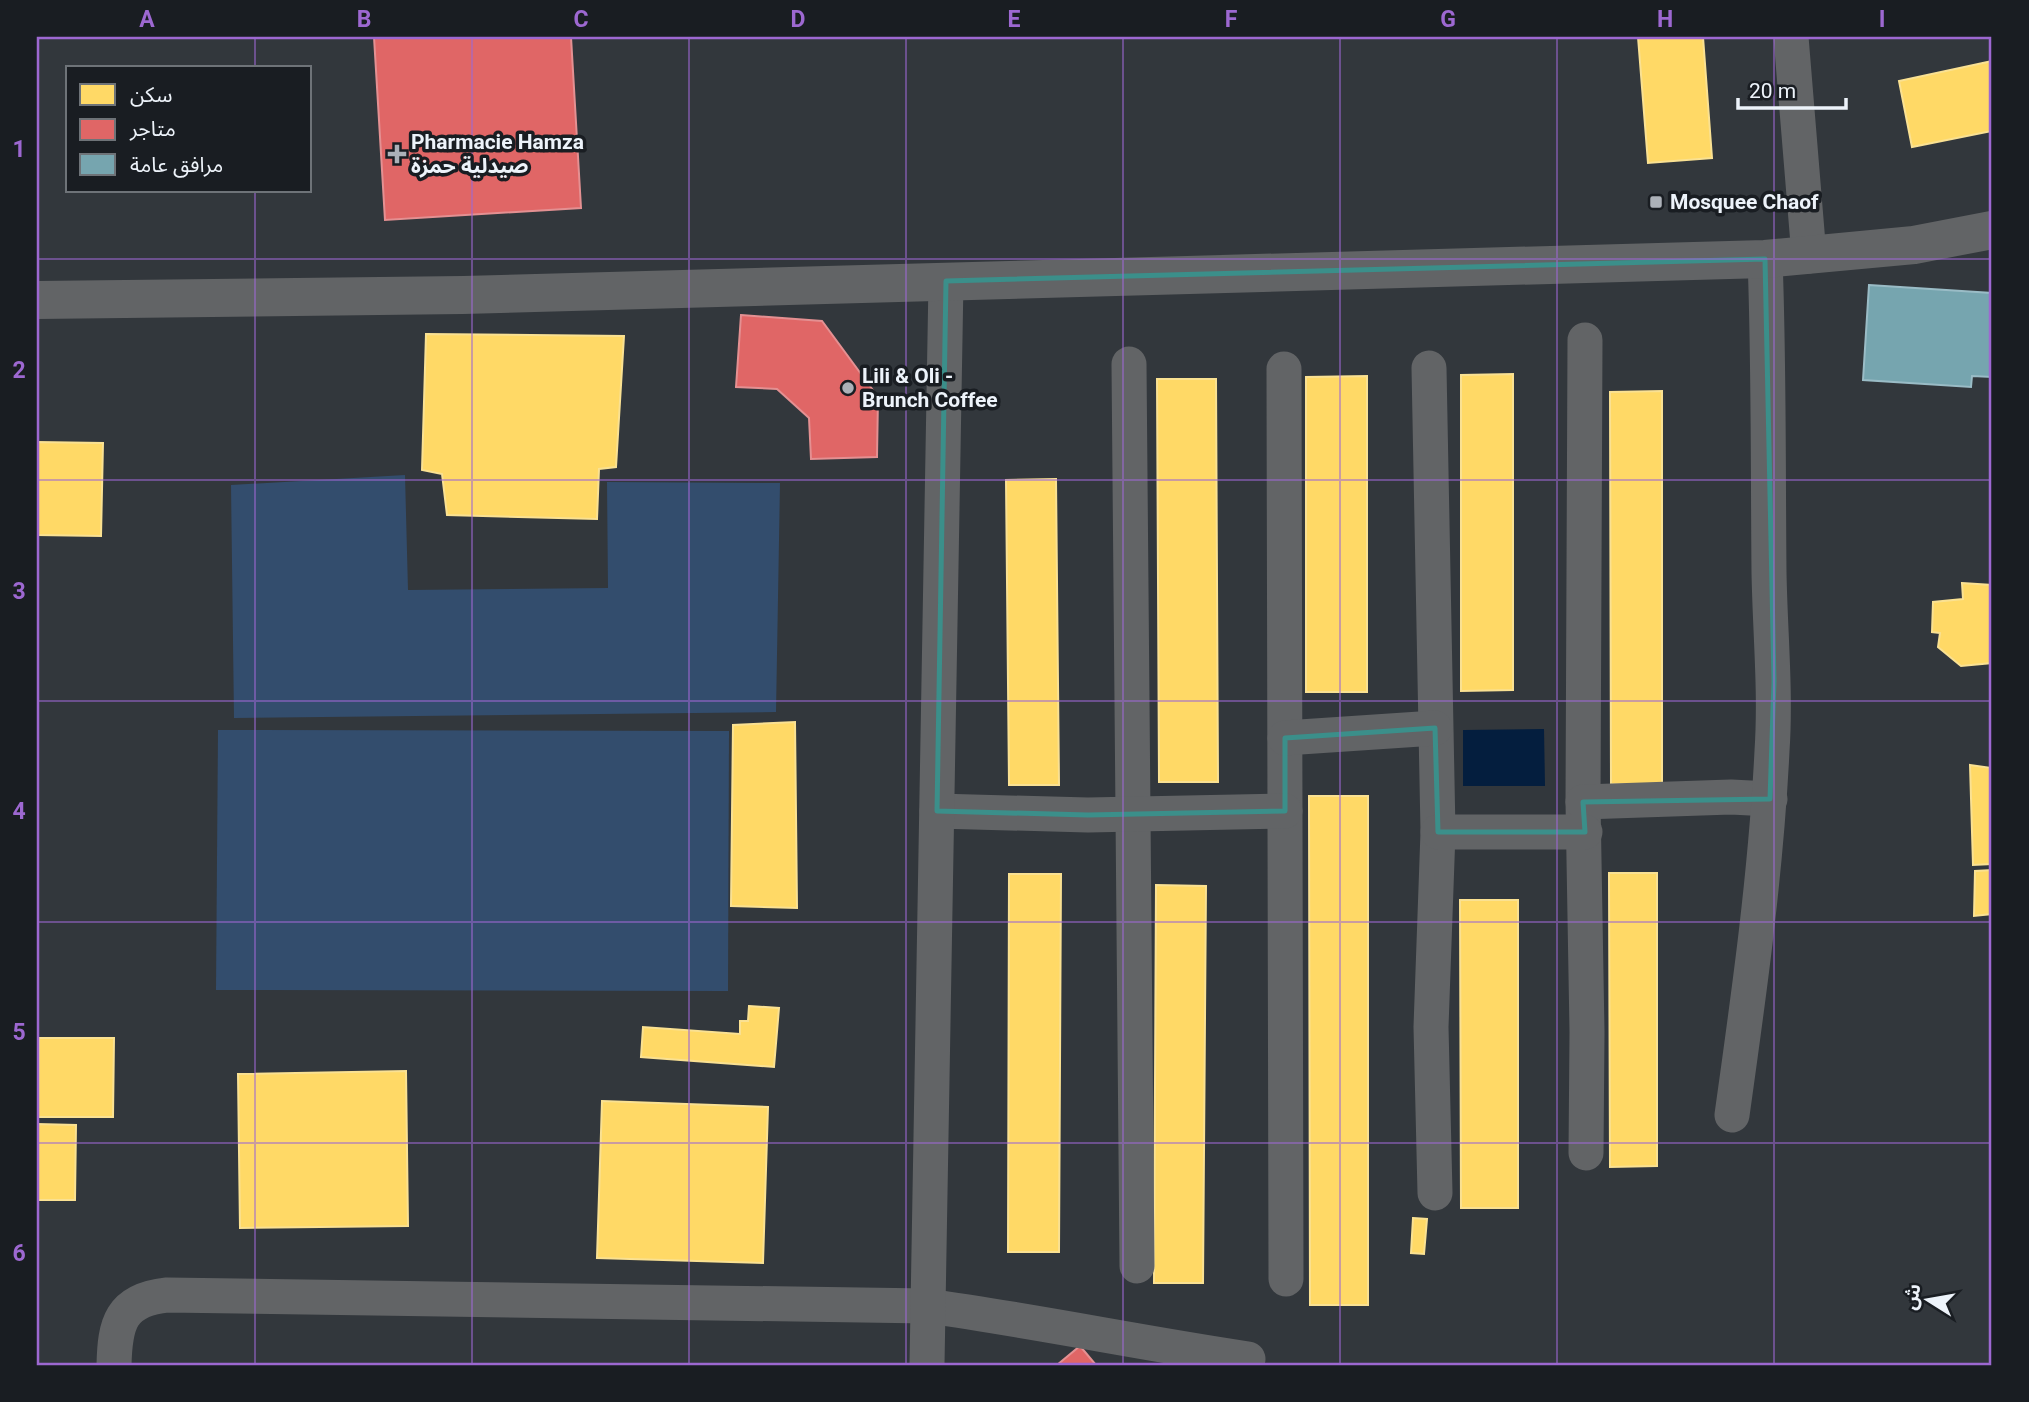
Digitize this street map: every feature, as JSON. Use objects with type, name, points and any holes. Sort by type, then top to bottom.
[{"type":"street","points":[[1791,37],[1809,256]]},
{"type":"street","points":[[37,300],[463,295],[1765,259],[1913,245],[1992,230]]},
{"type":"street","points":[[1732,1115],[1766,852],[1770,799],[1774,681],[1770,593],[1769,363],[1765,259]]},
{"type":"street","points":[[927,1365],[946,281]]},
{"type":"street","points":[[1585,340],[1586,1153]]},
{"type":"street","points":[[1129,364],[1137,1266]]},
{"type":"street","points":[[1429,368],[1438,832],[1432,1027],[1435,1192]]},
{"type":"street","points":[[1284,369],[1286,1279]]},
{"type":"street","points":[[1285,738],[1436,728]]},
{"type":"street","points":[[1438,832],[1584,817],[1731,797],[1770,799]]},
{"type":"street","points":[[937,811],[1039,815],[1285,811]]},
{"type":"street","points":[[114,1365],[115,1336],[121,1319],[133,1306],[149,1297],[167,1295],[928,1307],[1004,1317],[1131,1341],[1248,1359]]},
{"type":"highlighted area","points":[[1765,259],[1774,681],[1770,799],[1583,802],[1585,832],[1438,832],[1435,728],[1285,738],[1285,811],[1088,815],[937,811],[946,281]]},
{"type":"shaded area","points":[[405,475],[408,590],[608,588],[607,482],[780,483],[776,712],[234,718],[231,485]]},
{"type":"shaded area","points":[[1544,729],[1545,786],[1463,786],[1463,730]]},
{"type":"shaded area","points":[[218,730],[729,731],[728,991],[216,990]]},
{"type":"building: سكن","points":[[1638,37],[1703,37],[1712,158],[1648,163]]},
{"type":"building: سكن","points":[[1992,61],[1992,131],[1912,147],[1899,81]]},
{"type":"building: سكن","points":[[426,334],[624,336],[616,467],[599,469],[597,519],[447,515],[442,474],[422,470]]},
{"type":"building: سكن","points":[[1513,374],[1513,690],[1461,691],[1461,375]]},
{"type":"building: سكن","points":[[1367,376],[1367,692],[1306,692],[1306,377]]},
{"type":"building: سكن","points":[[1157,379],[1216,379],[1218,782],[1159,782]]},
{"type":"building: سكن","points":[[1662,391],[1662,784],[1611,784],[1610,392]]},
{"type":"building: سكن","points":[[37,442],[103,443],[101,536],[37,535]]},
{"type":"building: سكن","points":[[1056,479],[1059,785],[1009,785],[1006,480]]},
{"type":"building: سكن","points":[[1962,583],[1992,585],[1992,663],[1961,666],[1938,647],[1940,633],[1932,632],[1933,602],[1963,599]]},
{"type":"building: سكن","points":[[795,722],[797,908],[731,906],[733,725]]},
{"type":"building: سكن","points":[[1970,765],[1992,768],[1992,864],[1973,865]]},
{"type":"building: سكن","points":[[1309,796],[1368,796],[1368,1305],[1310,1305]]},
{"type":"building: سكن","points":[[1992,870],[1992,914],[1974,916],[1975,871]]},
{"type":"building: سكن","points":[[1609,873],[1657,873],[1657,1166],[1610,1167]]},
{"type":"building: سكن","points":[[1009,874],[1061,874],[1059,1252],[1008,1252]]},
{"type":"building: سكن","points":[[1156,885],[1206,886],[1203,1283],[1154,1283]]},
{"type":"building: سكن","points":[[1460,900],[1518,900],[1518,1208],[1461,1208]]},
{"type":"building: سكن","points":[[749,1006],[779,1008],[774,1067],[641,1057],[643,1027],[740,1034],[740,1021],[748,1021]]},
{"type":"building: سكن","points":[[39,1038],[114,1038],[113,1117],[38,1117]]},
{"type":"building: سكن","points":[[406,1071],[408,1226],[240,1228],[238,1074]]},
{"type":"building: سكن","points":[[602,1101],[768,1107],[763,1263],[597,1258]]},
{"type":"building: سكن","points":[[37,1124],[76,1125],[75,1200],[37,1200]]},
{"type":"building: سكن","points":[[1413,1218],[1427,1219],[1424,1254],[1411,1253]]},
{"type":"building: متاجر","points":[[374,37],[571,37],[581,208],[385,220]]},
{"type":"building: متاجر","points":[[741,315],[822,321],[878,397],[877,457],[811,459],[809,418],[777,389],[736,387]]},
{"type":"building: متاجر","points":[[1080,1346],[1096,1365],[1057,1365]]},
{"type":"building: مرافق عامة","points":[[1869,285],[1992,293],[1992,377],[1972,376],[1971,387],[1863,380]]},
{"type":"place","name":"Pharmacie Hamza صيدلية حمزة","points":[[397,154]]},
{"type":"place","name":"Mosquee Chaof","points":[[1656,202]]},
{"type":"place","name":"Lili & Oli - Brunch Coffee","points":[[848,388]]}]
